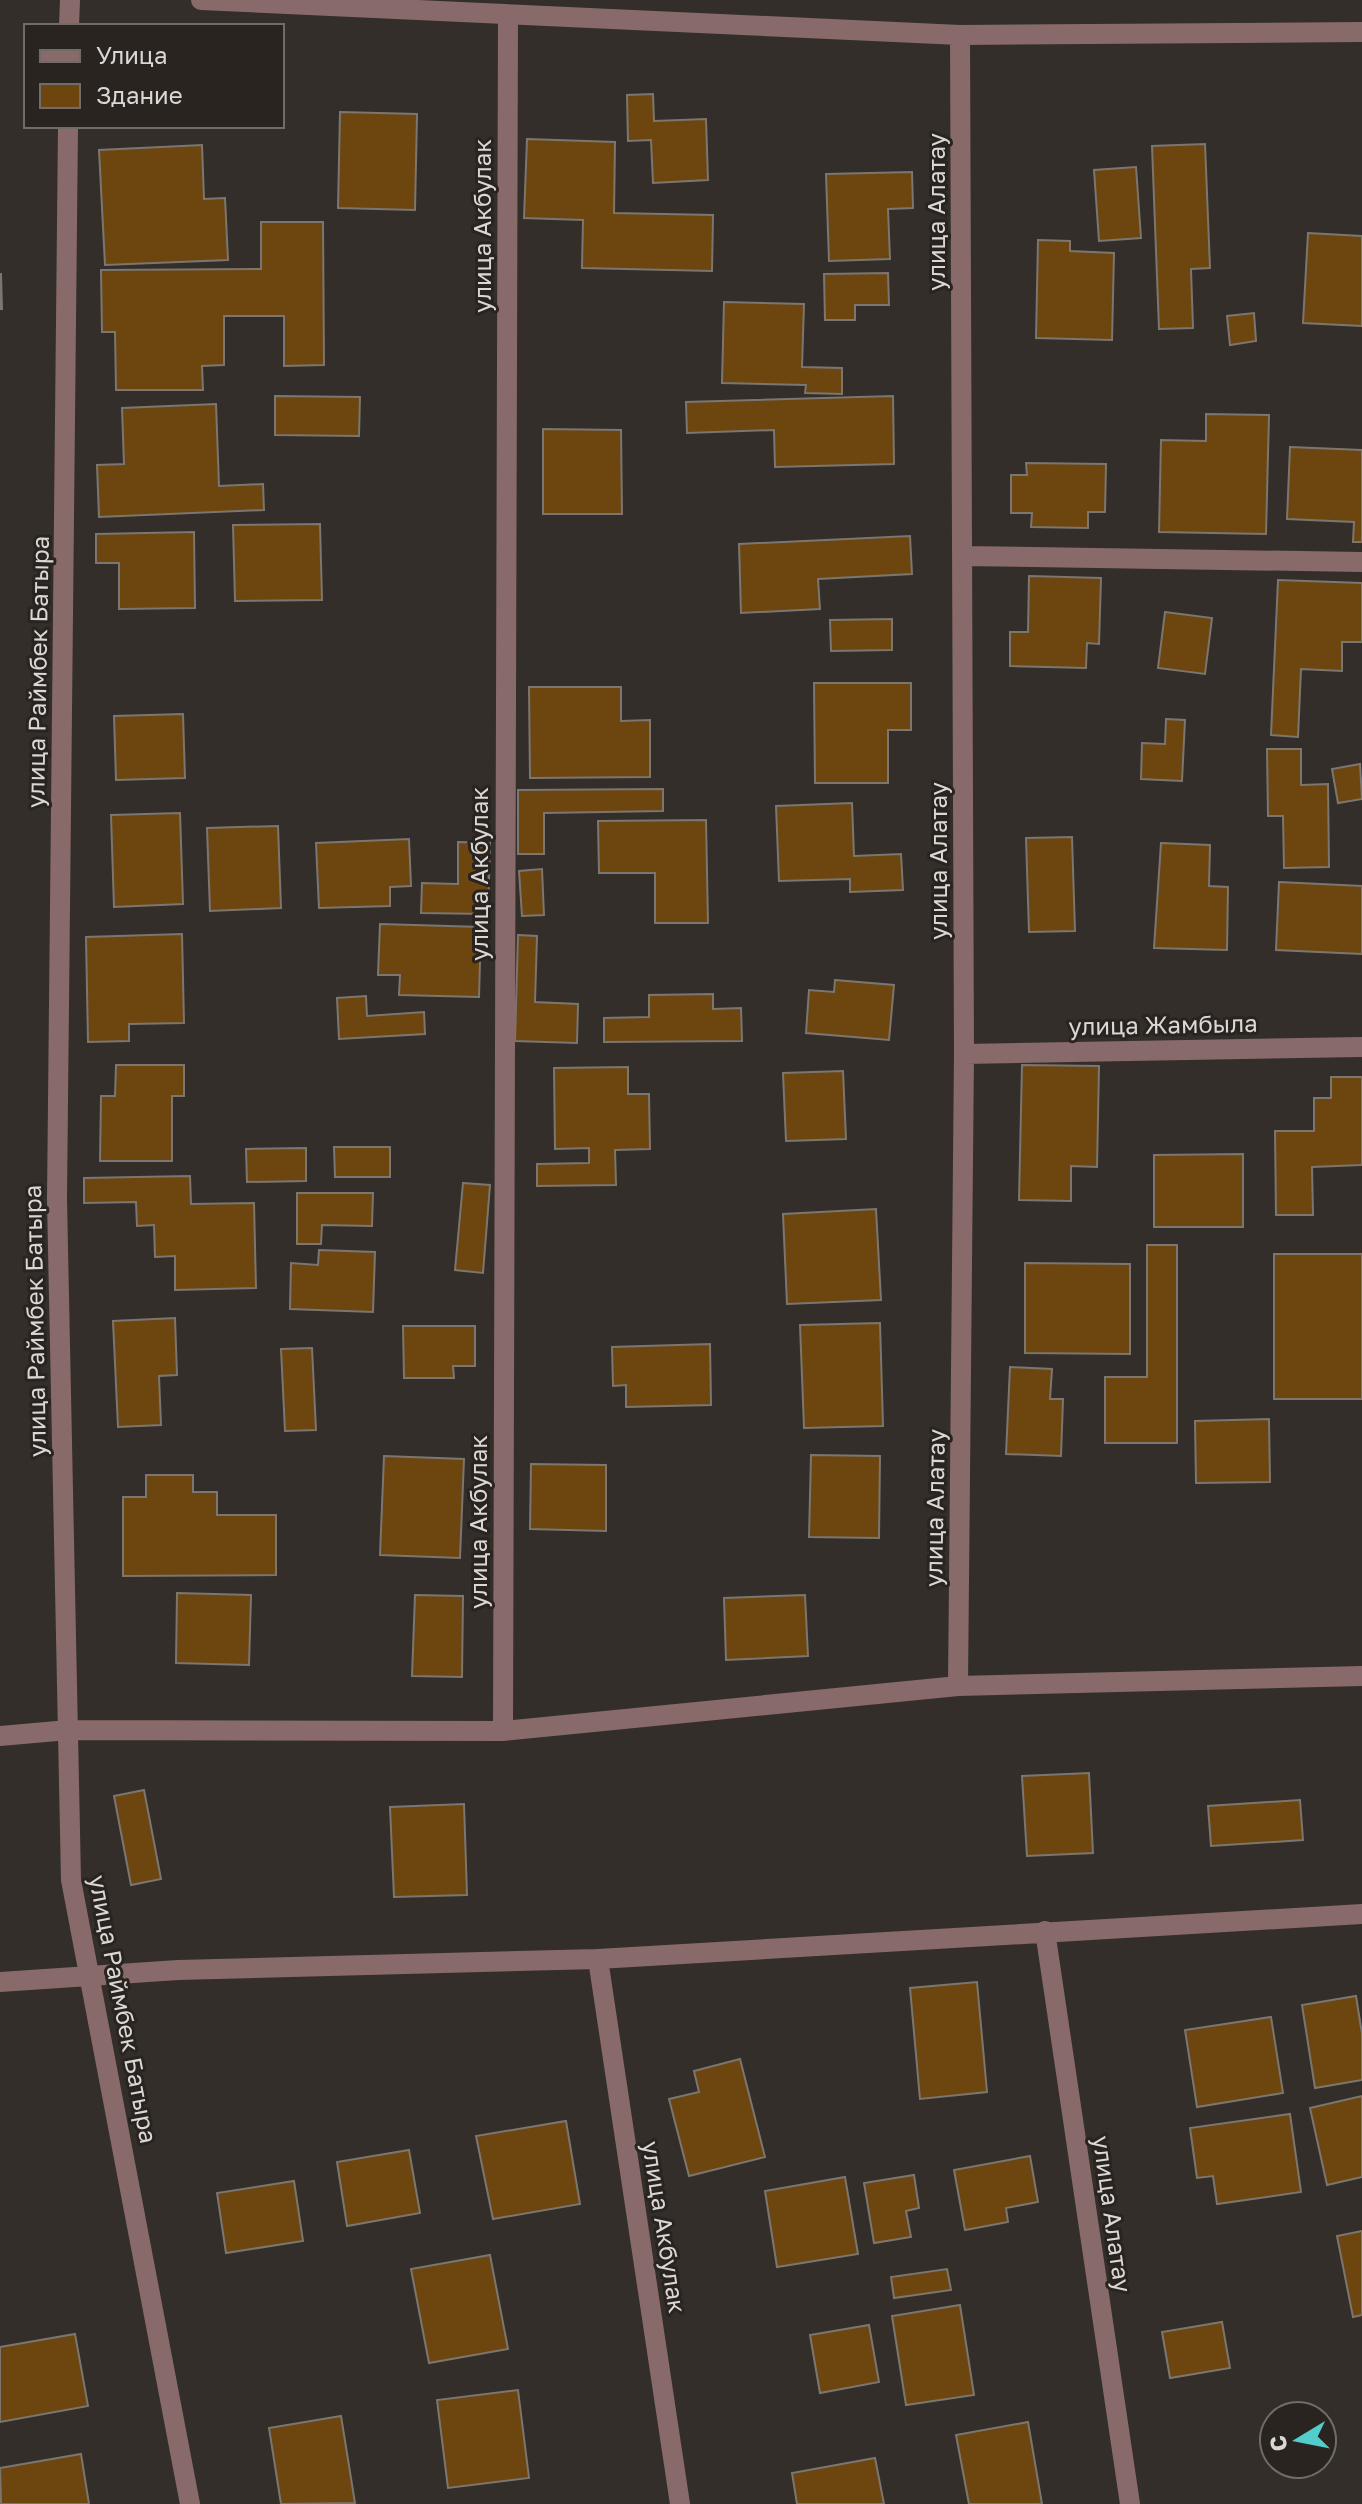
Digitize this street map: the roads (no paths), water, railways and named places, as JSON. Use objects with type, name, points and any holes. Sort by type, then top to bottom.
[{"type":"street","points":[[69,24],[70,0]]},
{"type":"street","points":[[201,0],[508,17],[960,35],[1362,32]]},
{"type":"street","name":"улица Акбулак","points":[[503,1731],[508,17]]},
{"type":"street","name":"улица Алатау","points":[[958,1686],[964,1054],[960,35]]},
{"type":"street","name":"улица Раймбек Батыра","points":[[68,128],[57,1199],[71,1880],[190,2504]]},
{"type":"street","points":[[962,556],[1362,562]]},
{"type":"street","name":"улица Жамбыла","points":[[964,1054],[1362,1047]]},
{"type":"street","points":[[0,1736],[68,1730],[503,1731],[958,1686],[1362,1676]]},
{"type":"street","points":[[0,1982],[178,1970],[598,1959],[1362,1914]]},
{"type":"street","name":"улица Алатау","points":[[1045,1931],[1130,2504]]},
{"type":"street","name":"улица Акбулак","points":[[598,1959],[680,2504]]}]
